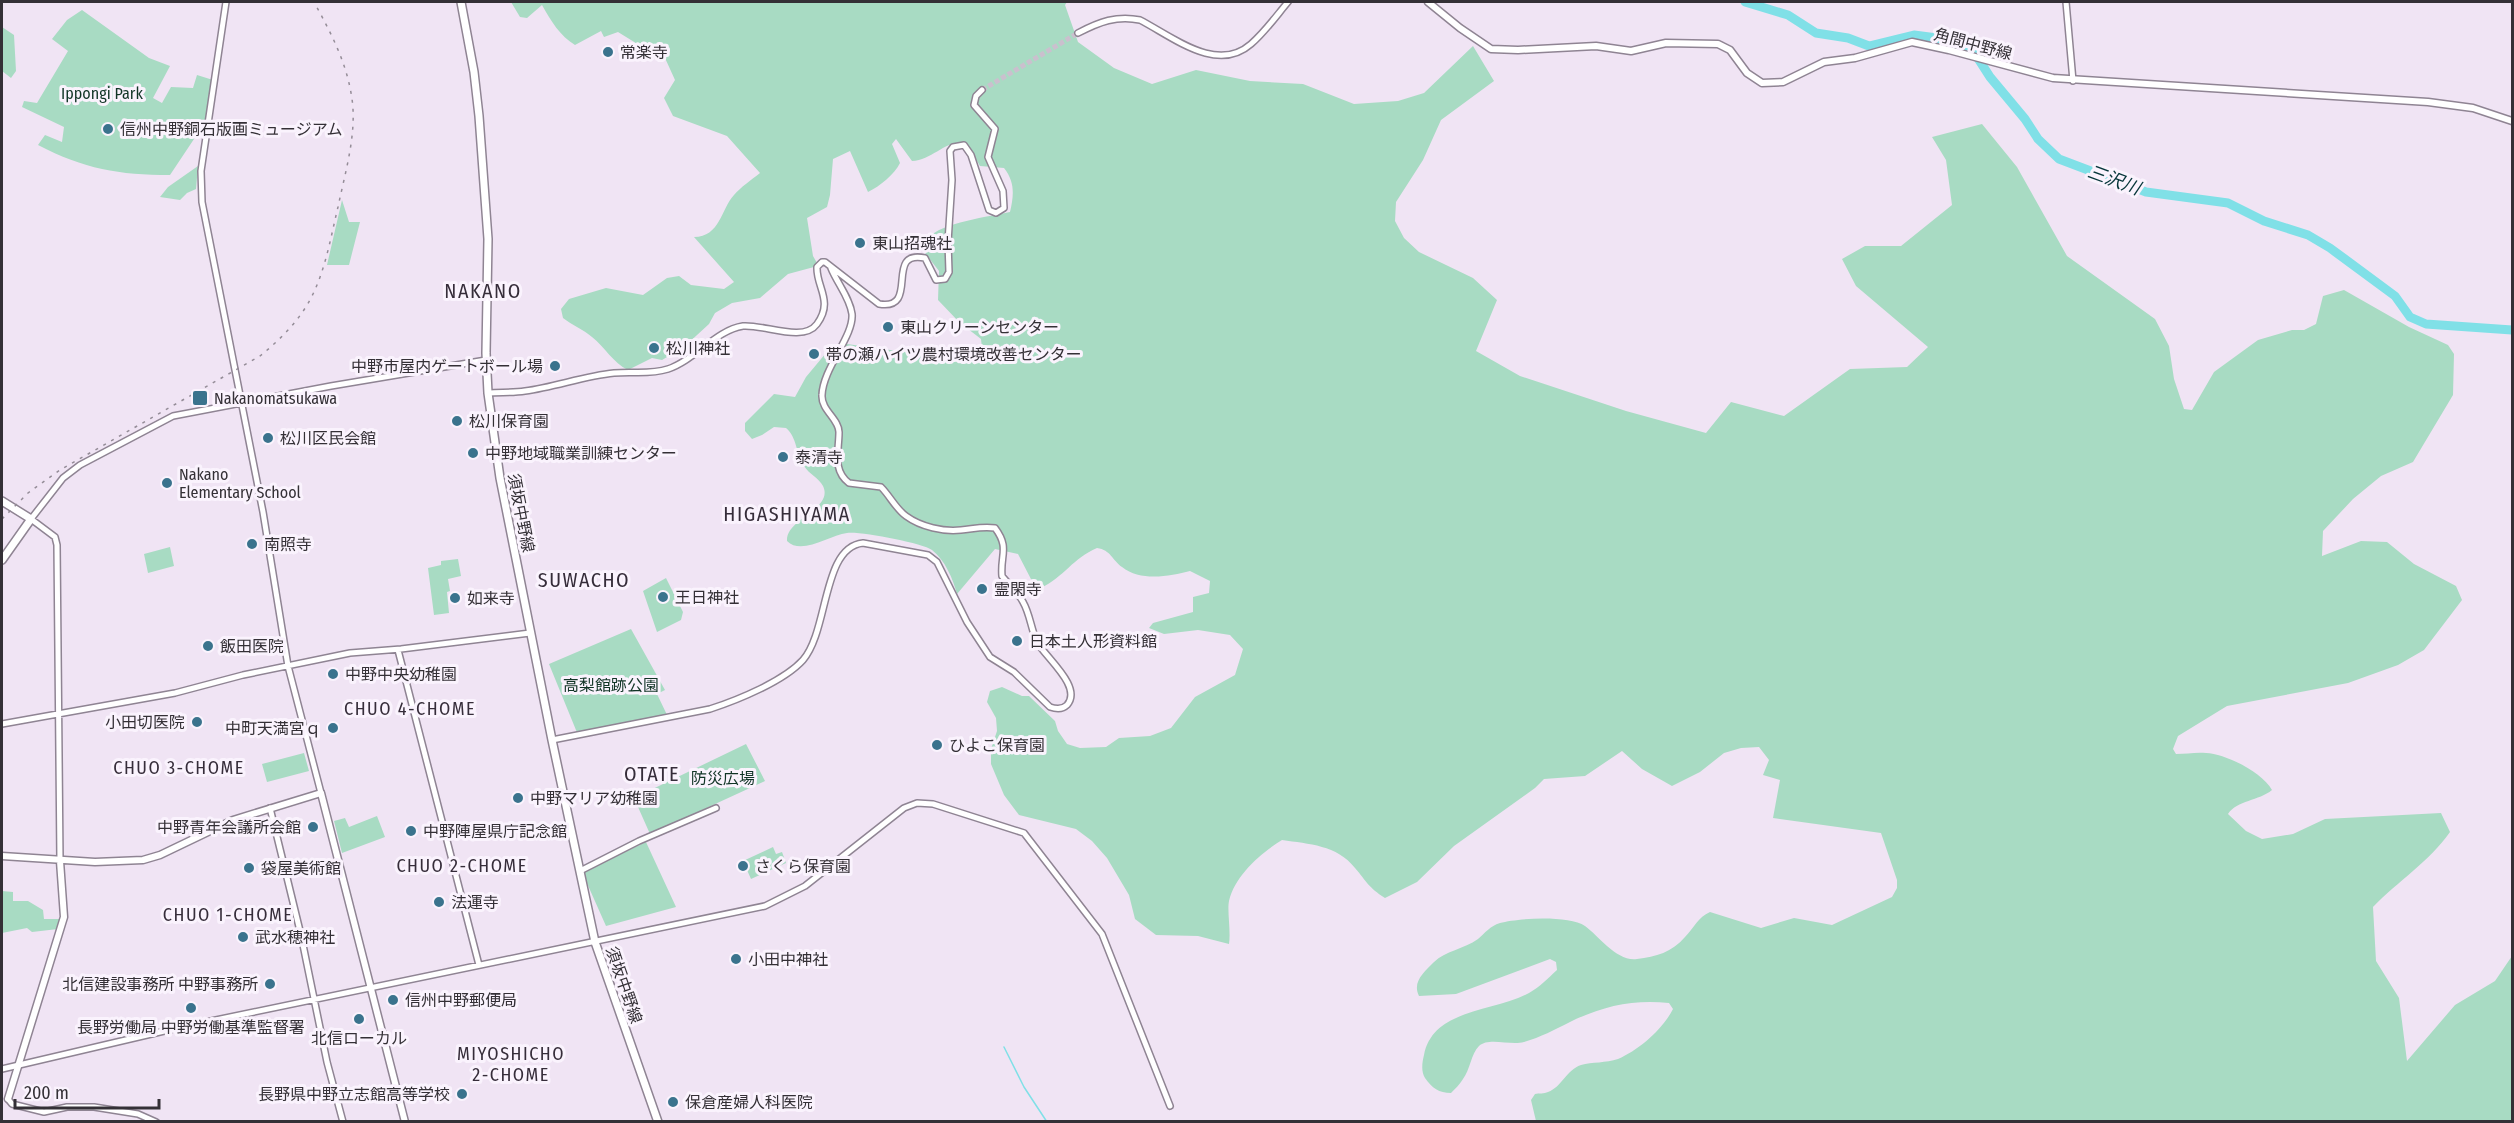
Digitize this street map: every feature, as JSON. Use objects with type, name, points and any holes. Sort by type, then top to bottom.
[{"type":"main road","name":"須坂中野線","points":[[461,2],[474,72],[485,197],[488,239],[486,360],[488,393],[500,478],[595,942],[658,1122]]},
{"type":"main road","name":"角間中野線","points":[[1428,2],[1491,49],[1596,46],[1631,51],[1666,43],[1718,44],[1730,50],[1748,73],[1762,83],[1783,82],[1824,62],[1855,58],[1912,42],[2042,76],[2073,81],[2428,102],[2473,108],[2512,121]]},
{"type":"main road","points":[[2,501],[31,519],[2,560]]},
{"type":"main road","points":[[2,856],[60,861],[143,860],[160,855],[233,820],[321,793],[373,988],[405,1122]]},
{"type":"main road","points":[[8,1098],[64,917],[60,861]]},
{"type":"street","points":[[226,2],[200,188],[270,550],[274,588],[288,666],[321,793]]},
{"type":"street","points":[[1078,33],[1099,22],[1131,18],[1140,20],[1209,55],[1226,56],[1242,51],[1253,43],[1288,2]]},
{"type":"street","points":[[2067,2],[2073,81]]},
{"type":"street","points":[[488,393],[524,391],[616,373],[652,374],[670,369],[690,358],[732,328],[757,326],[802,333],[817,323],[824,307],[825,291],[817,267],[822,262],[879,304],[892,304],[898,299],[901,293],[901,274],[905,263],[912,258],[925,258],[936,280],[945,279],[949,276],[948,242],[952,180],[950,151],[953,147],[964,145],[971,155],[989,210],[996,213],[1004,208],[1003,191],[988,158],[995,129],[974,105],[976,96],[982,90]]},
{"type":"street","points":[[552,740],[710,709],[726,704],[789,672],[803,660],[816,640],[834,568],[841,554],[856,543],[928,555],[937,562],[967,622],[990,657],[1014,672],[1050,707],[1065,707],[1069,703],[1072,695],[1070,685],[1038,643],[1023,603],[1002,576],[1006,553],[1002,537],[995,528],[982,526],[962,530],[944,530],[921,524],[905,516],[881,487],[849,483],[839,472],[838,426],[825,405],[822,394],[827,374],[851,326],[852,314],[831,268]]},
{"type":"street","points":[[60,861],[57,545],[55,537],[31,519],[63,478],[80,465],[170,418],[486,360]]},
{"type":"street","points":[[2,724],[175,693],[350,653],[398,650],[530,633]]},
{"type":"street","points":[[398,650],[479,965]]},
{"type":"street","points":[[2,1069],[166,1031],[743,911],[781,899],[805,886],[904,808],[917,803],[933,804],[1024,833],[1102,934],[1170,1106]]},
{"type":"street","points":[[270,808],[343,1122]]},
{"type":"street","points":[[580,871],[639,841],[716,808]]},
{"type":"street","points":[[8,1098],[12,1104],[44,1112],[68,1107],[94,1107],[138,1114],[155,1121]]},
{"type":"green space","points":[[511,2],[1067,2],[1065,5],[1078,42],[1114,68],[1152,84],[1196,70],[1250,81],[1303,84],[1354,104],[1398,101],[1424,93],[1473,46],[1494,81],[1441,120],[1423,160],[1396,202],[1395,221],[1404,238],[1419,252],[1473,278],[1497,300],[1476,351],[1520,376],[1626,411],[1706,433],[1731,402],[1784,416],[1850,369],[1907,367],[1928,347],[1856,286],[1842,259],[1865,246],[1901,246],[1952,205],[1946,160],[1932,137],[1982,124],[2017,167],[2067,256],[2155,319],[2169,346],[2174,379],[2184,409],[2192,410],[2214,372],[2258,340],[2292,330],[2304,330],[2316,324],[2323,296],[2344,290],[2409,327],[2448,345],[2454,354],[2453,395],[2413,462],[2381,476],[2353,499],[2323,531],[2322,556],[2361,541],[2387,542],[2414,564],[2456,586],[2462,600],[2424,650],[2398,665],[2348,683],[2227,706],[2178,736],[2173,749],[2176,754],[2214,754],[2233,760],[2267,783],[2272,790],[2267,794],[2242,803],[2228,814],[2246,831],[2262,839],[2293,834],[2325,819],[2441,813],[2450,832],[2433,853],[2373,907],[2376,961],[2399,998],[2407,1061],[2455,1005],[2495,981],[2512,956],[2512,1121],[1536,1121],[1531,1100],[1535,1094],[1553,1090],[1576,1067],[1618,1059],[1626,1055],[1657,1031],[1673,1009],[1669,1003],[1656,1002],[1631,1003],[1606,1008],[1582,1016],[1542,1036],[1524,1042],[1483,1043],[1476,1049],[1465,1075],[1451,1093],[1439,1091],[1430,1085],[1422,1070],[1423,1061],[1430,1040],[1439,1028],[1467,1014],[1529,993],[1557,970],[1556,962],[1550,959],[1456,994],[1419,996],[1418,982],[1434,962],[1478,939],[1496,924],[1543,918],[1568,920],[1585,926],[1622,957],[1637,959],[1651,957],[1669,950],[1710,912],[1761,928],[1794,918],[1832,925],[1892,897],[1897,888],[1897,880],[1881,833],[1773,818],[1780,780],[1763,775],[1769,760],[1759,747],[1741,748],[1724,753],[1700,772],[1672,786],[1642,769],[1622,751],[1585,776],[1544,779],[1535,788],[1454,846],[1417,882],[1385,898],[1371,887],[1340,854],[1322,847],[1282,840],[1250,866],[1232,891],[1229,901],[1229,944],[1198,936],[1156,935],[1135,919],[1129,895],[1107,858],[1092,841],[1076,829],[1019,815],[1004,795],[991,764],[991,749],[997,731],[996,718],[987,702],[990,691],[1002,687],[1022,696],[1029,696],[1055,721],[1058,731],[1067,744],[1080,748],[1106,747],[1119,738],[1150,736],[1171,728],[1195,697],[1235,675],[1243,649],[1230,635],[1198,630],[1164,634],[1149,628],[1153,623],[1193,612],[1193,597],[1209,593],[1210,581],[1190,571],[1165,576],[1138,575],[1122,567],[1108,553],[1097,548],[1081,557],[1056,579],[1041,588],[1033,583],[1018,554],[995,549],[957,594],[951,576],[941,559],[932,550],[916,544],[847,533],[808,546],[793,545],[787,541],[789,533],[822,501],[825,494],[823,486],[804,466],[792,436],[786,428],[774,427],[752,439],[745,431],[745,423],[774,394],[795,397],[806,377],[826,353],[847,344],[941,357],[970,357],[982,348],[981,339],[959,322],[938,300],[939,271],[925,253],[929,238],[943,228],[1010,212],[1013,189],[1004,168],[980,166],[966,143],[952,144],[920,160],[912,161],[896,139],[892,144],[900,163],[886,180],[868,192],[850,151],[833,159],[827,207],[807,218],[813,256],[817,263],[814,267],[788,274],[760,298],[732,303],[715,313],[709,324],[684,347],[662,360],[652,358],[628,370],[589,334],[563,318],[561,309],[569,299],[606,288],[643,295],[667,278],[679,276],[691,285],[724,289],[734,282],[694,237],[703,236],[715,227],[734,195],[760,173],[727,136],[673,116],[664,98],[675,80],[665,58],[648,56],[639,45],[618,32],[604,37],[601,31],[575,45],[560,33],[542,5],[527,18],[520,17]]},
{"type":"green space","name":"Ippongi Park","points":[[82,10],[149,58],[170,66],[153,98],[162,103],[171,87],[193,88],[197,75],[213,80],[206,134],[198,133],[170,175],[134,174],[102,169],[71,160],[38,145],[45,135],[62,142],[64,127],[22,107],[24,101],[37,103],[68,51],[52,39],[67,20]]},
{"type":"green space","points":[[2,27],[14,35],[16,71],[11,78],[2,71]]},
{"type":"green space","points":[[198,166],[196,189],[187,193],[180,200],[160,197],[168,187]]},
{"type":"green space","points":[[342,200],[349,222],[360,222],[349,265],[327,265]]},
{"type":"green space","points":[[170,547],[174,566],[148,573],[144,554]]},
{"type":"green space","points":[[458,559],[461,576],[448,579],[449,613],[434,615],[428,568],[441,565],[441,561]]},
{"type":"green space","points":[[666,578],[683,612],[681,620],[657,632],[643,591]]},
{"type":"green space","name":"高梨館跡公園","points":[[631,629],[665,690],[657,694],[668,717],[578,735],[549,664]]},
{"type":"green space","name":"防災広場","points":[[746,744],[765,781],[650,834],[634,798]]},
{"type":"green space","points":[[304,753],[309,771],[267,782],[262,764]]},
{"type":"green space","points":[[377,816],[385,837],[342,853],[334,821],[345,818],[349,827]]},
{"type":"green space","points":[[646,842],[676,907],[606,926],[582,872]]},
{"type":"green space","points":[[773,847],[776,854],[782,852],[786,863],[751,879],[743,861]]},
{"type":"green space","points":[[2,891],[13,892],[13,901],[28,901],[43,910],[44,919],[61,919],[58,929],[32,932],[27,928],[2,933]]},
{"type":"waterway","name":"三沢川","points":[[1745,2],[1788,15],[1816,33],[1848,38],[1869,46],[1914,35],[1937,38],[1972,49],[1990,77],[2025,119],[2038,139],[2059,159],[2146,192],[2228,203],[2264,221],[2308,235],[2330,248],[2395,296],[2410,317],[2426,324],[2512,330]]},
{"type":"waterway","points":[[1004,1047],[1024,1087],[1047,1122]]},
{"type":"tunnel","points":[[982,90],[1078,33]]},
{"type":"railway","points":[[2,519],[28,493],[60,470],[260,356],[290,328],[303,312],[318,284],[328,251],[347,167],[353,126],[352,99],[346,73],[332,37],[314,2]]},
{"type":"place","name":"常楽寺","points":[[608,52]]},
{"type":"place","name":"信州中野銅石版画ミュージアム","points":[[108,129]]},
{"type":"place","name":"東山招魂社","points":[[860,243]]},
{"type":"place","name":"東山クリーンセンター","points":[[888,327]]},
{"type":"place","name":"松川神社","points":[[654,348]]},
{"type":"place","name":"帯の瀬ハイツ農村環境改善センター","points":[[814,354]]},
{"type":"place","name":"中野市屋内ゲートボール場","points":[[555,366]]},
{"type":"place","name":"Nakanomatsukawa","points":[[200,398]]},
{"type":"place","name":"松川保育園","points":[[457,421]]},
{"type":"place","name":"松川区民会館","points":[[268,438]]},
{"type":"place","name":"中野地域職業訓練センター","points":[[473,453]]},
{"type":"place","name":"泰清寺","points":[[783,457]]},
{"type":"place","name":"Nakano Elementary School","points":[[167,483]]},
{"type":"place","name":"南照寺","points":[[252,544]]},
{"type":"place","name":"霊閑寺","points":[[982,589]]},
{"type":"place","name":"王日神社","points":[[663,597]]},
{"type":"place","name":"如来寺","points":[[455,598]]},
{"type":"place","name":"日本土人形資料館","points":[[1017,641]]},
{"type":"place","name":"飯田医院","points":[[208,646]]},
{"type":"place","name":"中野中央幼稚園","points":[[333,674]]},
{"type":"place","name":"小田切医院","points":[[197,722]]},
{"type":"place","name":"中町天満宮ｑ","points":[[333,728]]},
{"type":"place","name":"ひよこ保育園","points":[[937,745]]},
{"type":"place","name":"中野マリア幼稚園","points":[[518,798]]},
{"type":"place","name":"中野青年会議所会館","points":[[313,827]]},
{"type":"place","name":"中野陣屋県庁記念館","points":[[411,831]]},
{"type":"place","name":"さくら保育園","points":[[743,866]]},
{"type":"place","name":"袋屋美術館","points":[[249,868]]},
{"type":"place","name":"法運寺","points":[[439,902]]},
{"type":"place","name":"武水穂神社","points":[[243,937]]},
{"type":"place","name":"小田中神社","points":[[736,959]]},
{"type":"place","name":"北信建設事務所 中野事務所","points":[[270,984]]},
{"type":"place","name":"信州中野郵便局","points":[[393,1000]]},
{"type":"place","name":"長野労働局 中野労働基準監督署","points":[[191,1008]]},
{"type":"place","name":"北信ローカル","points":[[359,1019]]},
{"type":"place","name":"長野県中野立志館高等学校","points":[[462,1094]]},
{"type":"place","name":"保倉産婦人科医院","points":[[673,1102]]},
{"type":"district","name":"NAKANO","points":[[483,291]]},
{"type":"district","name":"HIGASHIYAMA","points":[[787,514]]},
{"type":"district","name":"SUWACHO","points":[[584,580]]},
{"type":"district","name":"CHUO 4-CHOME","points":[[410,709]]},
{"type":"district","name":"CHUO 3-CHOME","points":[[179,768]]},
{"type":"district","name":"OTATE","points":[[652,774]]},
{"type":"district","name":"CHUO 2-CHOME","points":[[462,866]]},
{"type":"district","name":"CHUO 1-CHOME","points":[[228,915]]},
{"type":"district","name":"MIYOSHICHO 2-CHOME","points":[[511,1064]]}]
